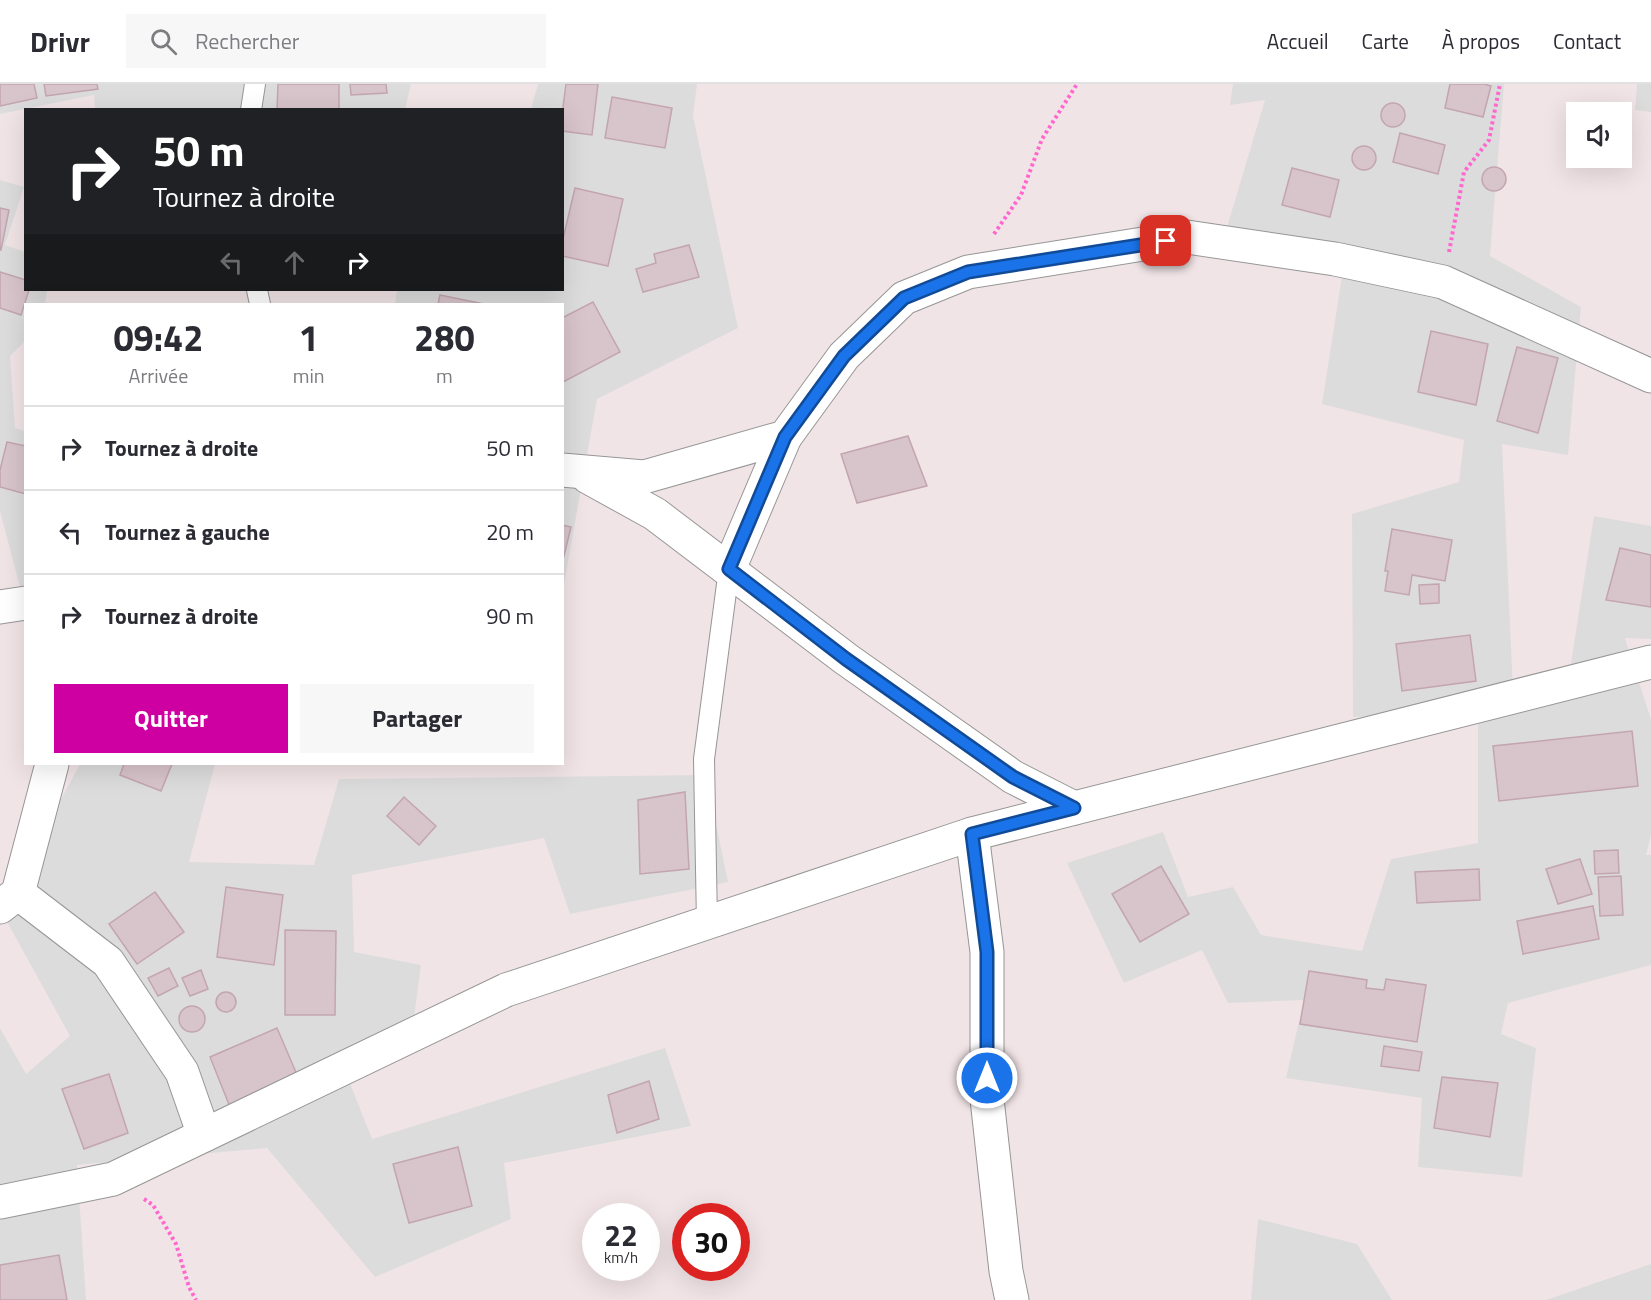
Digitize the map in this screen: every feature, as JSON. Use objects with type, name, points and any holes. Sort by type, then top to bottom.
[{"type":"street","points":[[729,569],[785,437],[844,356],[904,298],[968,272],[1187,237],[1335,259],[1443,282],[1651,376]]},
{"type":"street","points":[[570,471],[644,477],[785,437]]},
{"type":"street","points":[[570,471],[655,514],[846,659],[1013,777],[1074,808]]},
{"type":"street","points":[[0,607],[24,603]]},
{"type":"street","points":[[0,1202],[113,1179],[506,990],[972,834],[1651,662]]},
{"type":"street","points":[[52,765],[9,900],[108,962],[182,1072],[204,1135]]},
{"type":"street","points":[[972,834],[987,952],[987,1099],[1006,1271],[1012,1300]]},
{"type":"lane","points":[[251,108],[255,84]]},
{"type":"lane","points":[[707,923],[704,759],[729,569]]},
{"type":"path","points":[[968,272],[1021,195],[1042,140],[1077,84]]},
{"type":"path","points":[[1443,282],[1464,172],[1490,140],[1500,84]]},
{"type":"path","points":[[113,1179],[153,1205],[176,1244],[189,1287],[196,1300]]},
{"type":"shaded area","points":[[0,84],[411,84],[405,108],[95,108],[94,95],[0,114]]},
{"type":"shaded area","points":[[538,84],[697,84],[693,116],[738,328],[597,399],[564,584],[564,303],[395,303],[397,291],[564,291],[564,108],[531,108]]},
{"type":"shaded area","points":[[1233,84],[1504,84],[1490,256],[1581,307],[1568,455],[1502,444],[1514,714],[1566,695],[1594,516],[1651,526],[1651,639],[1625,638],[1651,720],[1651,835],[1646,855],[1651,855],[1651,965],[1508,1003],[1501,1034],[1536,1048],[1522,1177],[1418,1167],[1422,1098],[1286,1078],[1304,1000],[1228,1003],[1202,950],[1124,983],[1067,863],[1163,832],[1188,897],[1233,887],[1261,935],[1362,951],[1391,859],[1478,843],[1478,713],[1353,717],[1352,514],[1459,482],[1464,440],[1322,404],[1342,276],[1224,237],[1265,100],[1230,105]]},
{"type":"shaded area","points":[[1637,84],[1651,84],[1651,112],[1635,110]]},
{"type":"shaded area","points":[[0,180],[24,187],[5,245],[24,252],[24,291],[47,291],[45,303],[24,303],[24,342],[10,356],[15,428],[24,431],[24,591],[21,591],[0,511]]},
{"type":"shaded area","points":[[79,765],[215,765],[189,862],[314,865],[339,779],[706,775],[728,882],[570,914],[544,838],[352,875],[354,952],[421,965],[412,1033],[340,1058],[372,1139],[665,1048],[691,1126],[504,1163],[511,1219],[375,1277],[267,1148],[77,1165],[86,1300],[0,1300],[0,1028],[26,1074],[70,1036],[1,911]]},
{"type":"shaded area","points":[[1258,1219],[1357,1244],[1392,1300],[1251,1300]]},
{"type":"shaded area","points":[[1651,1264],[1651,1300],[1546,1300]]},
{"type":"building","points":[[0,84],[34,84],[37,98],[0,106]]},
{"type":"building","points":[[44,84],[97,84],[98,89],[46,96]]},
{"type":"building","points":[[278,84],[339,84],[339,108],[277,108]]},
{"type":"building","points":[[350,84],[386,84],[387,93],[351,95]]},
{"type":"building","points":[[566,84],[598,84],[592,135],[564,131],[563,108]]},
{"type":"building","points":[[1450,84],[1491,86],[1483,117],[1445,108]]},
{"type":"building","points":[[612,97],[672,108],[665,148],[605,138]]},
{"type":"building","points":[[1393,103],[1402,106],[1405,115],[1402,124],[1393,127],[1384,124],[1381,115],[1384,106]]},
{"type":"building","points":[[1400,133],[1445,145],[1438,174],[1393,162]]},
{"type":"building","points":[[1364,146],[1373,149],[1376,158],[1373,167],[1364,170],[1355,167],[1352,158],[1355,149]]},
{"type":"building","points":[[1494,167],[1503,170],[1506,179],[1503,188],[1494,191],[1485,188],[1482,179],[1485,170]]},
{"type":"building","points":[[1292,168],[1339,180],[1330,217],[1282,205]]},
{"type":"building","points":[[575,188],[623,199],[608,266],[564,256],[564,235]]},
{"type":"building","points":[[0,208],[9,210],[1,250],[0,250]]},
{"type":"building","points":[[689,245],[699,277],[643,292],[636,269],[656,263],[654,254]]},
{"type":"building","points":[[0,272],[24,279],[24,291],[29,291],[21,315],[0,308]]},
{"type":"building","points":[[440,295],[479,303],[438,303]]},
{"type":"building","points":[[593,302],[620,352],[564,381],[564,317]]},
{"type":"building","points":[[1431,331],[1488,344],[1476,405],[1418,392]]},
{"type":"building","points":[[1517,347],[1558,358],[1538,433],[1497,421]]},
{"type":"building","points":[[908,436],[927,486],[857,503],[841,454]]},
{"type":"building","points":[[7,442],[24,446],[24,493],[0,487],[0,470]]},
{"type":"building","points":[[564,525],[571,527],[564,556]]},
{"type":"building","points":[[1392,529],[1452,540],[1445,581],[1412,575],[1409,595],[1385,591],[1388,571],[1385,571]]},
{"type":"building","points":[[1620,548],[1651,555],[1651,607],[1606,600]]},
{"type":"building","points":[[1439,584],[1439,603],[1420,604],[1419,585]]},
{"type":"building","points":[[1470,635],[1476,681],[1402,691],[1396,644]]},
{"type":"building","points":[[1632,731],[1638,786],[1499,801],[1493,746]]},
{"type":"building","points":[[124,765],[172,765],[161,791],[120,775]]},
{"type":"building","points":[[685,792],[689,869],[640,874],[638,800]]},
{"type":"building","points":[[404,797],[436,826],[419,845],[387,816]]},
{"type":"building","points":[[1618,850],[1619,873],[1595,874],[1594,851]]},
{"type":"building","points":[[1580,859],[1592,894],[1558,904],[1546,869]]},
{"type":"building","points":[[1161,866],[1189,914],[1140,942],[1112,894]]},
{"type":"building","points":[[1479,869],[1480,900],[1417,903],[1415,872]]},
{"type":"building","points":[[1621,876],[1623,915],[1600,916],[1598,877]]},
{"type":"building","points":[[226,887],[283,895],[274,965],[217,957]]},
{"type":"building","points":[[155,892],[184,932],[137,964],[109,924]]},
{"type":"building","points":[[1593,906],[1599,939],[1523,954],[1517,921]]},
{"type":"building","points":[[285,930],[336,931],[335,1015],[285,1015]]},
{"type":"building","points":[[169,968],[178,986],[158,996],[148,978]]},
{"type":"building","points":[[201,970],[208,989],[190,996],[182,978]]},
{"type":"building","points":[[1309,971],[1367,980],[1366,988],[1384,990],[1386,979],[1426,985],[1417,1042],[1300,1024]]},
{"type":"building","points":[[226,992],[233,995],[236,1002],[233,1009],[226,1012],[219,1009],[216,1002],[219,995]]},
{"type":"building","points":[[192,1006],[201,1010],[205,1019],[201,1028],[192,1032],[183,1028],[179,1019],[183,1010]]},
{"type":"building","points":[[277,1028],[298,1077],[230,1107],[210,1057]]},
{"type":"building","points":[[1384,1046],[1422,1052],[1419,1071],[1381,1066]]},
{"type":"building","points":[[109,1074],[128,1133],[84,1149],[62,1089]]},
{"type":"building","points":[[1442,1077],[1498,1083],[1490,1137],[1434,1128]]},
{"type":"building","points":[[649,1081],[659,1119],[617,1133],[608,1095]]},
{"type":"building","points":[[458,1147],[472,1206],[409,1223],[393,1164]]},
{"type":"building","points":[[59,1255],[67,1300],[0,1300],[0,1265]]},
{"type":"route","points":[[987,1078],[987,952],[972,834],[1074,808],[1013,777],[846,659],[729,569],[785,437],[844,356],[904,298],[968,272],[1166,241]]}]
